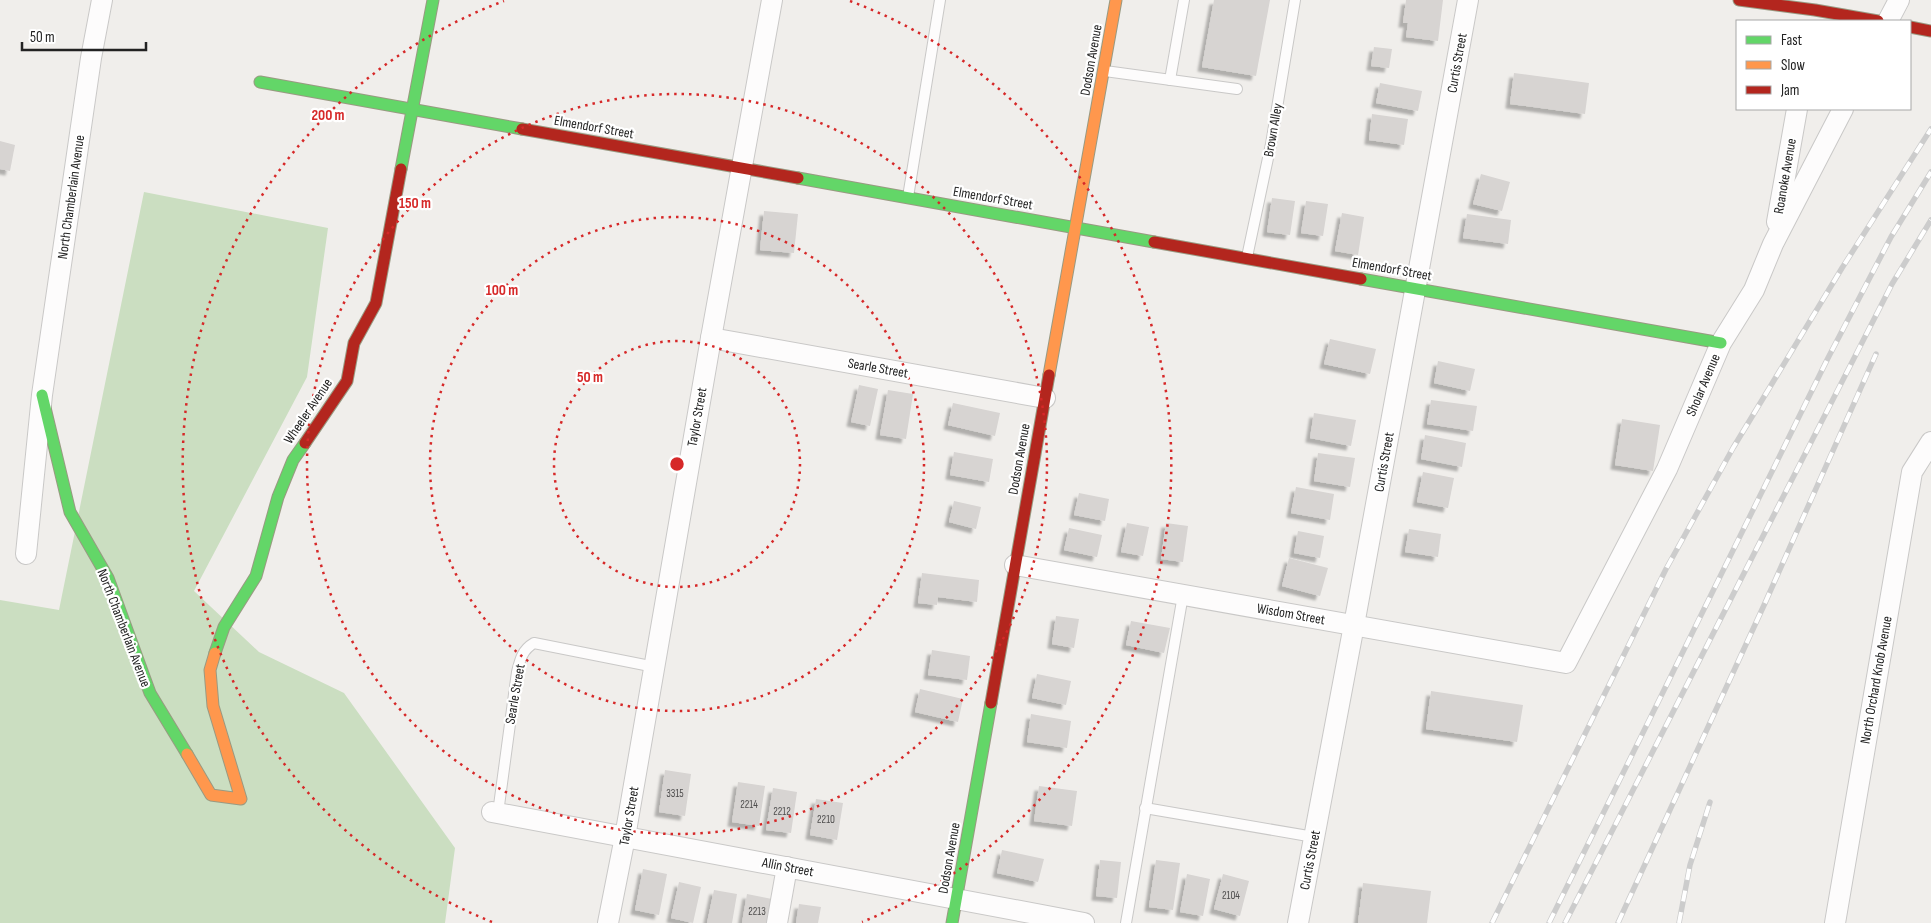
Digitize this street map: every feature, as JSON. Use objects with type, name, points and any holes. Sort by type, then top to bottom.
[{"type":"street","name":"North Chamberlain Avenue","points":[[26,554],[42,395],[90,68],[102,0]]},
{"type":"street","name":"Wheeler Avenue","points":[[211,795],[241,799],[214,706],[210,670],[224,627],[256,576],[278,497],[293,460],[347,382],[354,343],[376,303],[433,0]]},
{"type":"street","name":"Taylor Street","points":[[608,923],[655,667],[770,0]]},
{"type":"street","name":"Dodson Avenue","points":[[952,923],[1116,0]]},
{"type":"street","name":"Curtis Street","points":[[1298,923],[1468,0]]},
{"type":"street","points":[[1739,0],[1872,20]]},
{"type":"street","points":[[1889,20],[1899,0]]},
{"type":"street","points":[[1911,27],[1931,31]]},
{"type":"street","name":"Elmendorf Street","points":[[260,82],[1721,343]]},
{"type":"street","name":"Roanoke Avenue","points":[[1773,244],[1797,110]]},
{"type":"street","name":"Sholar Avenue","points":[[1566,663],[1667,469],[1721,343],[1754,290],[1773,244],[1842,110]]},
{"type":"street","name":"Searle Street","points":[[711,338],[1045,398]]},
{"type":"street","name":"North Chamberlain Avenue","points":[[42,395],[70,512],[108,578],[150,693],[211,795]]},
{"type":"street","name":"North Orchard Knob Avenue","points":[[1835,923],[1912,472],[1931,442]]},
{"type":"street","name":"Wisdom Street","points":[[1015,565],[1566,663]]},
{"type":"street","name":"Allin Street","points":[[495,812],[1084,923]]},
{"type":"street","points":[[777,923],[787,867]]},
{"type":"lane","points":[[908,198],[940,0]]},
{"type":"lane","points":[[1170,80],[1184,0]]},
{"type":"lane","name":"Brown Alley","points":[[1246,258],[1271,144],[1295,0]]},
{"type":"lane","points":[[1104,70],[1237,89]]},
{"type":"lane","points":[[1126,923],[1183,595]]},
{"type":"lane","name":"Searle Street","points":[[495,812],[517,672],[522,655],[527,647],[534,643],[655,667]]},
{"type":"lane","points":[[1145,808],[1314,837]]},
{"type":"green space","points":[[144,192],[328,228],[307,377],[194,591],[259,652],[344,693],[455,848],[445,923],[0,923],[0,600],[59,610]]},
{"type":"building","points":[[1214,0],[1270,0],[1256,76],[1202,67]]},
{"type":"building","points":[[1406,0],[1443,0],[1438,41],[1406,37],[1408,23],[1403,23]]},
{"type":"building","points":[[1374,47],[1392,49],[1389,68],[1371,66]]},
{"type":"building","points":[[1514,73],[1589,83],[1585,114],[1510,104]]},
{"type":"building","points":[[1380,83],[1422,91],[1418,111],[1376,103]]},
{"type":"building","points":[[1372,114],[1408,119],[1404,145],[1369,140]]},
{"type":"building","points":[[0,141],[15,145],[10,171],[0,169]]},
{"type":"building","points":[[1481,174],[1510,182],[1502,211],[1473,204]]},
{"type":"building","points":[[1272,198],[1295,201],[1290,235],[1267,232]]},
{"type":"building","points":[[1306,201],[1328,204],[1323,236],[1301,233]]},
{"type":"building","points":[[764,211],[798,214],[794,253],[760,250]]},
{"type":"building","points":[[1342,213],[1364,217],[1358,255],[1335,251]]},
{"type":"building","points":[[1467,214],[1511,220],[1508,244],[1463,238]]},
{"type":"building","points":[[1330,339],[1376,349],[1370,374],[1324,364]]},
{"type":"building","points":[[1438,361],[1475,369],[1470,391],[1434,383]]},
{"type":"building","points":[[859,385],[878,389],[870,426],[851,422]]},
{"type":"building","points":[[888,390],[913,394],[906,439],[880,435]]},
{"type":"building","points":[[1431,400],[1477,406],[1473,431],[1427,424]]},
{"type":"building","points":[[953,403],[1000,413],[995,436],[948,425]]},
{"type":"building","points":[[1314,413],[1356,420],[1351,446],[1310,438]]},
{"type":"building","points":[[1622,419],[1660,425],[1653,471],[1615,465]]},
{"type":"building","points":[[1425,435],[1466,443],[1462,467],[1421,459]]},
{"type":"building","points":[[954,452],[993,459],[989,482],[950,475]]},
{"type":"building","points":[[1318,453],[1355,458],[1350,487],[1314,481]]},
{"type":"building","points":[[1423,472],[1454,478],[1448,508],[1417,502]]},
{"type":"building","points":[[1296,487],[1334,494],[1330,520],[1291,513]]},
{"type":"building","points":[[1079,493],[1109,499],[1105,521],[1074,515]]},
{"type":"building","points":[[954,501],[981,507],[976,529],[949,522]]},
{"type":"building","points":[[1127,523],[1149,527],[1143,556],[1121,552]]},
{"type":"building","points":[[1166,523],[1188,526],[1183,562],[1161,559]]},
{"type":"building","points":[[1069,528],[1102,535],[1097,557],[1064,550]]},
{"type":"building","points":[[1409,529],[1441,534],[1438,557],[1405,552]]},
{"type":"building","points":[[1298,531],[1324,536],[1320,558],[1294,553]]},
{"type":"building","points":[[1289,558],[1328,568],[1320,596],[1282,586]]},
{"type":"building","points":[[922,573],[979,580],[977,602],[938,597],[937,605],[918,603]]},
{"type":"building","points":[[1056,616],[1079,619],[1074,648],[1052,644]]},
{"type":"building","points":[[1131,621],[1170,628],[1164,653],[1126,645]]},
{"type":"building","points":[[932,650],[970,656],[967,680],[928,675]]},
{"type":"building","points":[[1037,674],[1071,681],[1066,705],[1032,698]]},
{"type":"building","points":[[920,689],[963,699],[958,722],[915,712]]},
{"type":"building","points":[[1431,691],[1523,705],[1517,742],[1426,729]]},
{"type":"building","points":[[1031,714],[1071,721],[1067,748],[1027,742]]},
{"type":"building","points":[[665,770],[691,774],[685,816],[659,812]]},
{"type":"building","points":[[738,782],[765,786],[759,826],[732,822]]},
{"type":"building","points":[[1039,786],[1077,791],[1072,826],[1034,821]]},
{"type":"building","points":[[773,788],[797,792],[791,833],[766,830]]},
{"type":"building","points":[[816,799],[843,803],[837,840],[810,835]]},
{"type":"building","points":[[1002,850],[1044,859],[1038,882],[997,873]]},
{"type":"building","points":[[1100,860],[1121,862],[1117,898],[1096,896]]},
{"type":"building","points":[[1156,860],[1180,863],[1173,910],[1149,907]]},
{"type":"building","points":[[643,869],[667,874],[659,915],[635,910]]},
{"type":"building","points":[[1187,874],[1210,879],[1203,916],[1180,912]]},
{"type":"building","points":[[1223,874],[1249,881],[1240,916],[1214,909]]},
{"type":"building","points":[[679,882],[701,887],[693,923],[671,918]]},
{"type":"building","points":[[1363,883],[1431,891],[1427,923],[1358,923]]},
{"type":"building","points":[[714,890],[737,894],[732,923],[707,923]]},
{"type":"building","points":[[747,894],[772,899],[768,923],[742,923]]},
{"type":"building","points":[[799,904],[821,907],[818,923],[796,923]]},
{"type":"railway","points":[[1492,923],[1666,569],[1733,448],[1842,268],[1931,129]]},
{"type":"railway","points":[[1549,923],[1828,358],[1891,237],[1931,172]]},
{"type":"railway","points":[[1565,923],[1892,284],[1931,220]]},
{"type":"railway","points":[[1618,923],[1765,603],[1876,354]]},
{"type":"railway","points":[[1679,923],[1690,865],[1710,802]]},
{"type":"traffic: fast","points":[[401,169],[433,0]]},
{"type":"traffic: fast","points":[[260,82],[522,129]]},
{"type":"traffic: fast","points":[[798,178],[1154,242]]},
{"type":"traffic: fast","points":[[1361,279],[1721,343]]},
{"type":"traffic: fast","points":[[42,395],[70,512],[108,578],[150,693],[187,754]]},
{"type":"traffic: fast","points":[[215,653],[224,627],[256,576],[278,497],[293,460],[305,443]]},
{"type":"traffic: fast","points":[[952,923],[991,703]]},
{"type":"traffic: slow","points":[[1049,375],[1116,0]]},
{"type":"traffic: slow","points":[[187,754],[211,795],[241,799],[213,706],[210,670],[215,653]]},
{"type":"traffic: jam","points":[[1739,0],[1872,20]]},
{"type":"traffic: jam","points":[[1911,27],[1931,31]]},
{"type":"traffic: jam","points":[[522,129],[798,178]]},
{"type":"traffic: jam","points":[[305,443],[347,381],[354,343],[376,303],[401,169]]},
{"type":"traffic: jam","points":[[1154,242],[1361,279]]},
{"type":"traffic: jam","points":[[991,703],[1049,375]]}]
